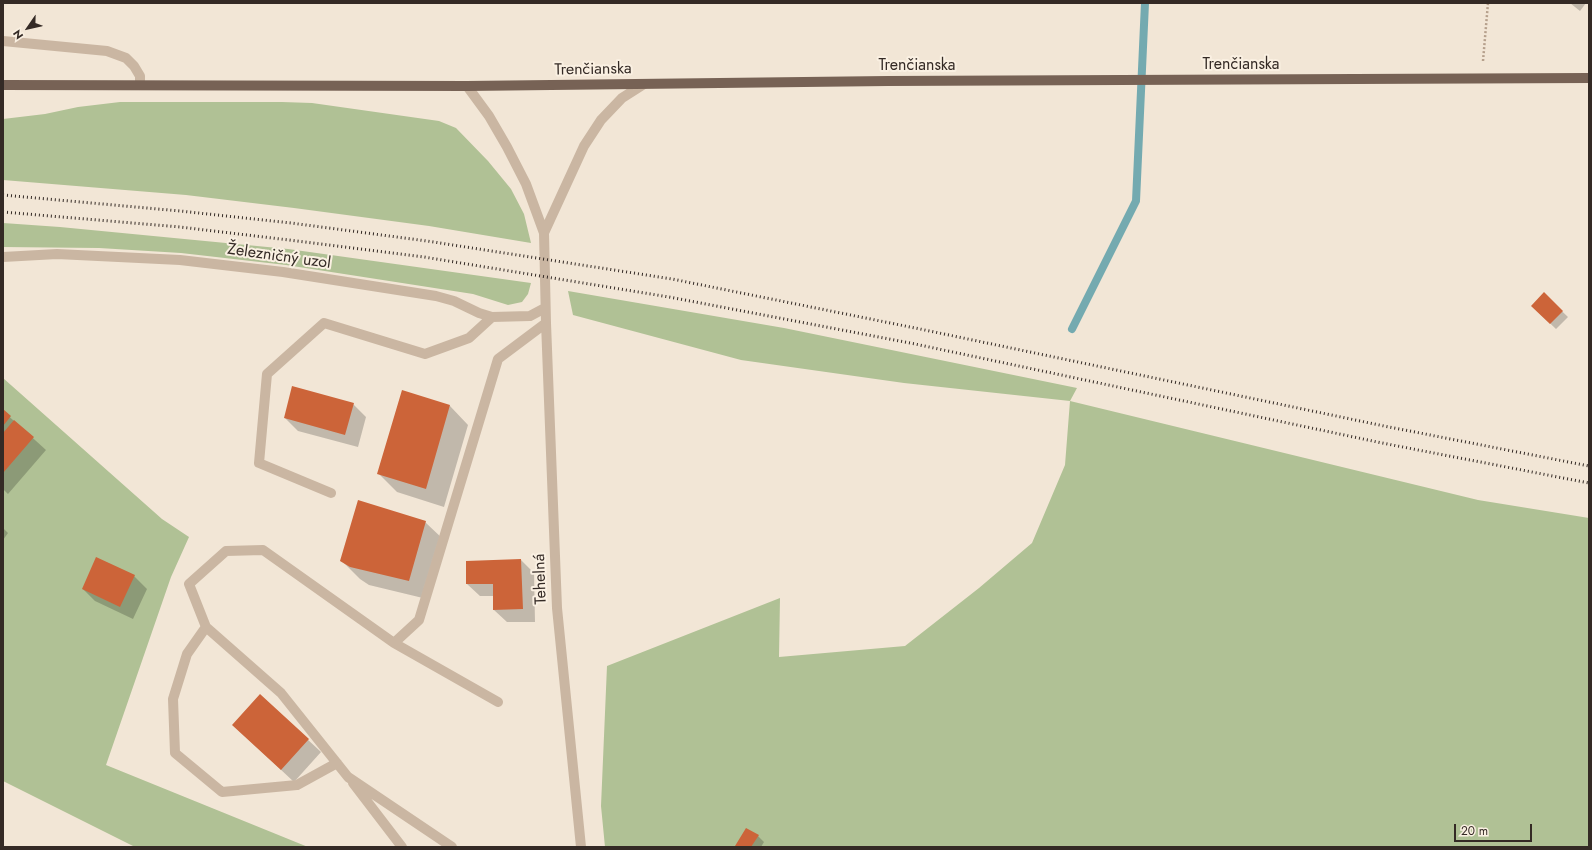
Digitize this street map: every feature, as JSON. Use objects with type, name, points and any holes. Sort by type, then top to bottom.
[{"type":"main road","name":"Trenčianska","points":[[3,85],[245,84],[467,86],[1093,80],[1589,78]]},
{"type":"street","points":[[3,41],[107,51],[126,58],[134,66],[140,76],[140,84]]},
{"type":"street","points":[[544,233],[584,146],[601,120],[622,98],[644,84]]},
{"type":"street","points":[[467,86],[489,116],[507,147],[526,184],[544,233]]},
{"type":"street","name":"Tehelná","points":[[544,233],[545,308],[557,608],[581,847]]},
{"type":"street","name":"Železničný uzol","points":[[3,257],[57,254],[97,255],[180,260],[283,272],[436,296],[492,317],[530,316],[545,308]]},
{"type":"street","points":[[331,493],[259,463],[267,374],[324,323],[425,354],[469,338],[492,317]]},
{"type":"street","points":[[394,644],[419,620],[498,359],[546,323]]},
{"type":"street","points":[[402,847],[281,693],[206,627],[189,584],[226,551],[262,550],[394,644],[498,702]]},
{"type":"street","points":[[206,627],[187,654],[173,699],[175,753],[222,792],[297,786],[337,763]]},
{"type":"street","points":[[348,777],[452,847]]},
{"type":"path","points":[[1481,79],[1488,3]]},
{"type":"green space","points":[[120,102],[312,103],[439,121],[456,128],[488,161],[511,189],[524,214],[531,243],[429,226],[186,195],[3,180],[3,119]]},
{"type":"green space","points":[[3,223],[288,249],[531,283],[528,294],[522,302],[508,305],[473,294],[286,265],[181,253],[99,248],[3,247]]},
{"type":"green space","points":[[568,291],[784,328],[1077,388],[1070,401],[904,383],[741,360],[573,315]]},
{"type":"green space","points":[[3,378],[162,519],[189,537],[171,577],[106,765],[308,847],[135,847],[3,781]]},
{"type":"green space","points":[[1070,401],[1478,500],[1589,518],[1589,847],[605,847],[601,806],[607,666],[780,598],[779,657],[905,646],[979,588],[1032,543],[1065,465]]},
{"type":"building","points":[[1544,292],[1563,311],[1550,324],[1531,306]]},
{"type":"building","points":[[292,386],[354,403],[345,435],[284,418]]},
{"type":"building","points":[[402,390],[450,405],[426,489],[377,474]]},
{"type":"building","points":[[3,409],[11,416],[3,426]]},
{"type":"building","points":[[14,420],[34,437],[3,473],[3,433]]},
{"type":"building","points":[[358,500],[426,521],[409,581],[350,567],[340,561]]},
{"type":"building","points":[[96,557],[135,575],[120,607],[82,589]]},
{"type":"building","points":[[521,559],[523,609],[493,610],[493,584],[466,584],[466,561]]},
{"type":"building","points":[[260,694],[309,739],[281,770],[232,725]]},
{"type":"building","points":[[746,828],[759,835],[751,847],[735,846]]},
{"type":"waterway","points":[[1072,329],[1136,201],[1145,3]]},
{"type":"railway","points":[[3,195],[180,211],[291,223],[427,241],[672,279],[1384,426],[1589,466]]},
{"type":"railway","points":[[3,212],[180,227],[424,257],[669,297],[915,344],[1382,443],[1589,483]]}]
